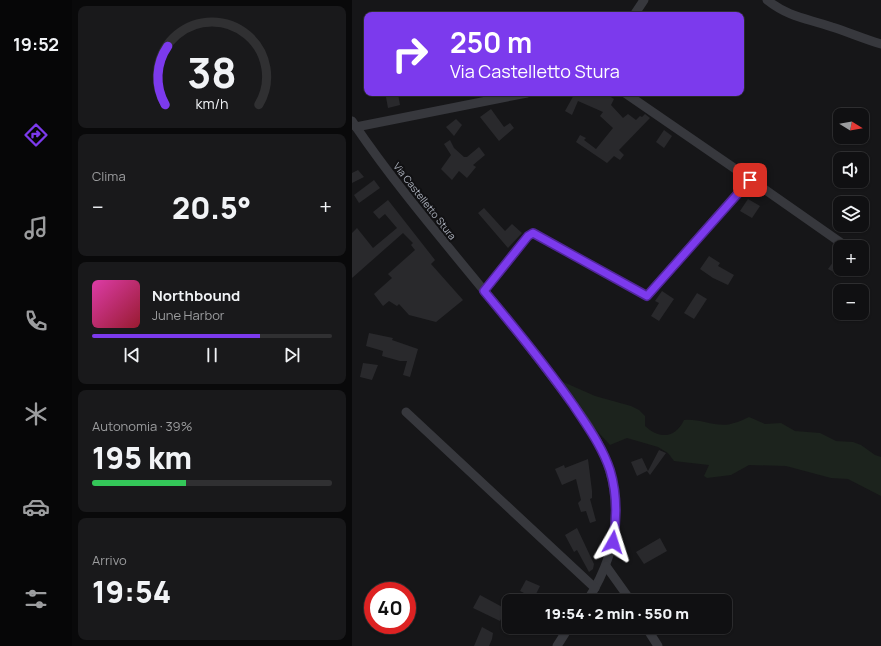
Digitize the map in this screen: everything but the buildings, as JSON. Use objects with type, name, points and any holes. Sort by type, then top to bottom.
[{"type":"street","points":[[636,12],[644,0]]},
{"type":"street","points":[[767,0],[779,9],[794,17],[834,27],[881,44]]},
{"type":"street","points":[[354,124],[510,96]]},
{"type":"street","points":[[629,96],[837,240]]},
{"type":"street","name":"Via Castelletto Stura","points":[[354,124],[402,192],[484,291],[567,396],[603,452],[614,489],[616,510],[613,542],[606,566],[591,594]]},
{"type":"street","points":[[484,291],[528,236],[533,233],[647,296],[750,180]]},
{"type":"street","points":[[406,412],[595,588]]},
{"type":"street","points":[[606,566],[626,594]]},
{"type":"street","points":[[557,646],[565,634]]},
{"type":"street","points":[[650,634],[658,646]]},
{"type":"shaded area","points":[[561,381],[595,396],[631,406],[639,410],[645,416],[645,426],[661,435],[671,434],[676,431],[684,420],[696,420],[728,425],[749,417],[765,424],[781,423],[795,431],[820,433],[836,441],[853,442],[881,457],[881,496],[848,479],[831,478],[786,466],[749,465],[731,475],[707,478],[704,476],[709,465],[674,461],[668,453],[658,447],[627,438],[610,445],[597,431]]},
{"type":"route","points":[[613,542],[616,510],[614,489],[610,470],[603,452],[593,434],[567,396],[537,356],[484,291],[528,236],[533,233],[647,296],[750,180]]}]
